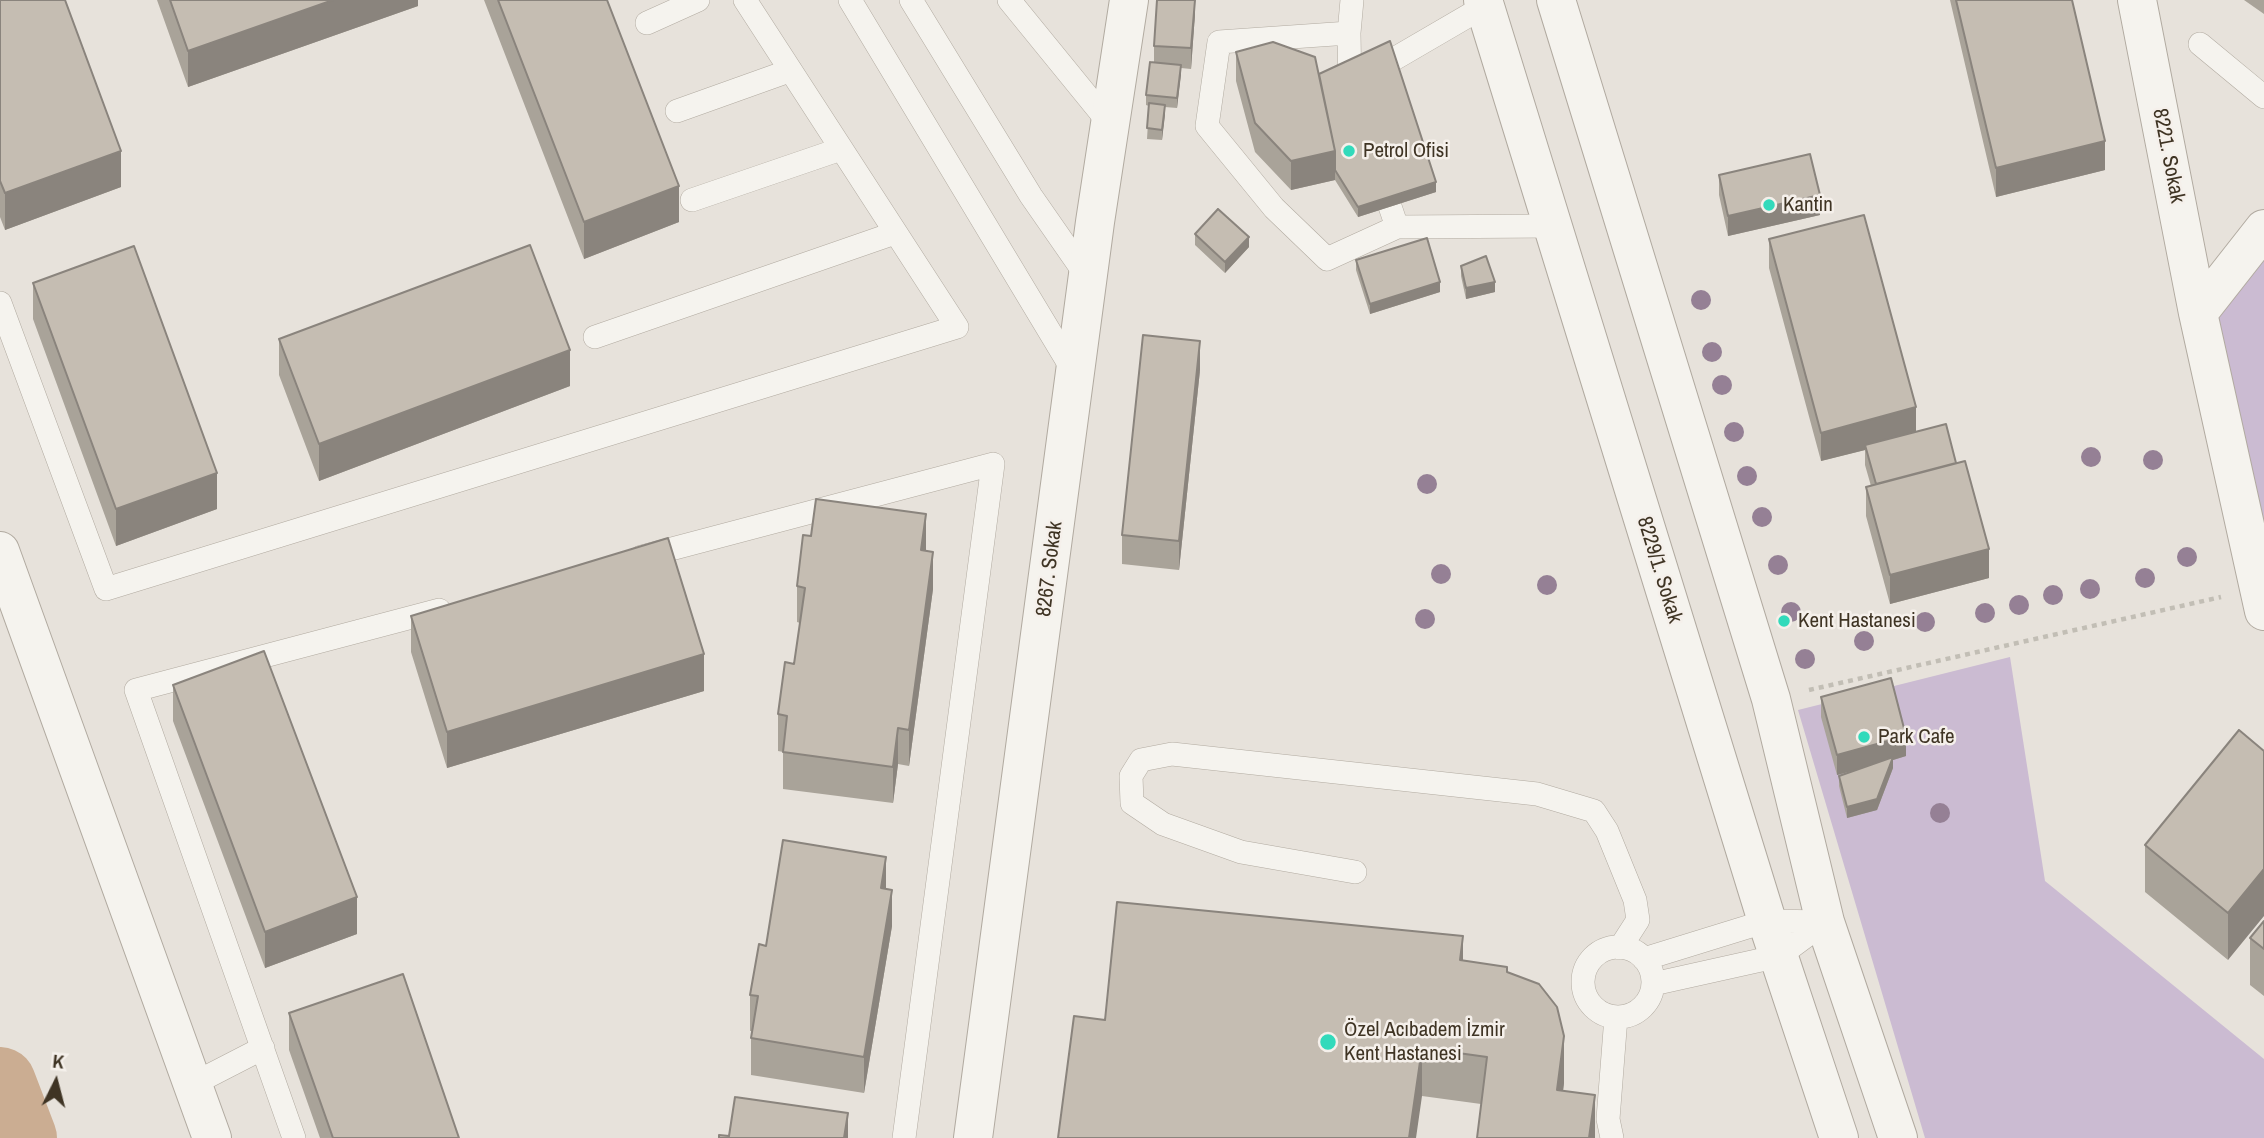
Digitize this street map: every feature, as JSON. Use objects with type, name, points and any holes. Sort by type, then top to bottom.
[{"type":"street","name":"8267. Sokak","points":[[973,1138],[1088,278],[1129,0]]},
{"type":"street","points":[[1556,0],[1771,699],[1825,922],[1898,1138]]},
{"type":"street","name":"8221. Sokak","points":[[2137,0],[2198,313],[2261,600]]},
{"type":"street","name":"8229/1. Sokak","points":[[1484,3],[1773,938],[1839,1138]]},
{"type":"street","points":[[2198,313],[2264,229]]},
{"type":"street","points":[[0,551],[212,1138]]},
{"type":"lane","points":[[647,23],[698,0]]},
{"type":"lane","points":[[0,303],[106,589],[957,327],[744,0]]},
{"type":"lane","points":[[850,0],[1075,374]]},
{"type":"lane","points":[[911,0],[1031,196],[1088,278]]},
{"type":"lane","points":[[1009,0],[1110,124]]},
{"type":"lane","points":[[1352,0],[1349,86],[1357,111]]},
{"type":"lane","points":[[1349,86],[1484,3]]},
{"type":"lane","points":[[1349,33],[1219,42],[1207,126],[1274,208],[1327,259],[1397,227],[1553,226]]},
{"type":"lane","points":[[2200,44],[2264,97]]},
{"type":"lane","points":[[677,111],[789,71]]},
{"type":"lane","points":[[692,200],[841,149]]},
{"type":"lane","points":[[1375,163],[1397,227]]},
{"type":"lane","points":[[595,337],[895,233]]},
{"type":"lane","points":[[618,563],[993,464],[904,1138]]},
{"type":"lane","points":[[294,1138],[136,690],[457,605]]},
{"type":"lane","points":[[1355,872],[1241,852],[1163,824],[1132,803],[1130,776],[1141,760],[1172,754],[1537,794],[1594,811],[1607,831],[1635,900],[1638,920],[1620,948]]},
{"type":"lane","points":[[1653,984],[1773,938],[1825,922]]},
{"type":"lane","points":[[1644,960],[1773,938],[1825,922]]},
{"type":"lane","points":[[1620,948],[1633,951],[1644,960],[1651,971],[1653,984],[1649,998],[1641,1009],[1616,1017],[1602,1013],[1592,1005],[1585,993],[1583,980],[1586,967],[1595,956],[1607,949],[1620,948]]},
{"type":"lane","points":[[1612,1138],[1608,1119],[1616,1017]]},
{"type":"lane","points":[[193,1084],[263,1048]]},
{"type":"path","points":[[1771,699],[2261,600]]},
{"type":"shaded area","points":[[2264,259],[2264,533],[2215,318]]},
{"type":"shaded area","points":[[2010,657],[2045,881],[2264,1059],[2264,1138],[1925,1138],[1798,710]]},
{"type":"building","points":[[0,0],[65,0],[121,151],[5,193],[0,181]]},
{"type":"building","points":[[170,0],[333,0],[188,51]]},
{"type":"building","points":[[498,0],[607,0],[679,186],[584,222]]},
{"type":"building","points":[[1157,0],[1195,0],[1191,48],[1154,46]]},
{"type":"building","points":[[1956,0],[2072,0],[2105,141],[1996,168]]},
{"type":"building","points":[[1390,41],[1436,182],[1358,207],[1335,170],[1335,151],[1319,74]]},
{"type":"building","points":[[1273,42],[1315,57],[1335,151],[1291,161],[1255,123],[1236,52]]},
{"type":"building","points":[[1150,62],[1181,65],[1177,98],[1146,95]]},
{"type":"building","points":[[1149,103],[1165,105],[1162,130],[1147,128]]},
{"type":"building","points":[[1810,154],[1820,195],[1728,216],[1719,175]]},
{"type":"building","points":[[1218,209],[1249,237],[1225,262],[1195,234]]},
{"type":"building","points":[[1864,215],[1916,407],[1821,433],[1769,239]]},
{"type":"building","points":[[1427,238],[1440,282],[1370,304],[1356,260]]},
{"type":"building","points":[[530,245],[570,350],[319,444],[279,339]]},
{"type":"building","points":[[134,246],[217,473],[116,509],[33,283]]},
{"type":"building","points":[[1486,256],[1495,282],[1466,288],[1461,266]]},
{"type":"building","points":[[1143,335],[1200,341],[1179,541],[1122,535]]},
{"type":"building","points":[[1946,424],[1956,463],[1876,484],[1865,445]]},
{"type":"building","points":[[1965,461],[1989,549],[1890,575],[1866,487]]},
{"type":"building","points":[[816,499],[926,514],[921,550],[933,552],[909,730],[898,728],[893,767],[783,752],[787,716],[778,714],[785,662],[794,664],[805,588],[797,586],[803,535],[811,536]]},
{"type":"building","points":[[668,538],[704,654],[447,732],[411,616]]},
{"type":"building","points":[[264,651],[357,897],[265,932],[173,685]]},
{"type":"building","name":"Park Cafe","points":[[1891,678],[1906,736],[1837,755],[1821,697]]},
{"type":"building","points":[[2239,730],[2264,751],[2264,869],[2228,913],[2145,845]]},
{"type":"building","points":[[1893,757],[1877,799],[1847,807],[1839,776]]},
{"type":"building","points":[[783,840],[886,857],[881,888],[892,890],[864,1057],[751,1038],[758,996],[750,995],[759,944],[766,946]]},
{"type":"building","name":"Özel Acıbadem İzmir Kent Hastanesi","points":[[1117,902],[1463,936],[1460,960],[1507,967],[1507,972],[1539,984],[1557,1007],[1564,1036],[1557,1090],[1595,1095],[1589,1138],[1477,1138],[1487,1057],[1422,1048],[1409,1138],[1058,1138],[1074,1016],[1105,1020]]},
{"type":"building","points":[[2264,921],[2264,949],[2250,938]]},
{"type":"building","points":[[403,974],[459,1138],[333,1138],[289,1013]]},
{"type":"building","points":[[735,1097],[848,1113],[844,1138],[719,1138],[719,1135],[729,1136]]},
{"type":"waterway","points":[[0,1083],[21,1138]]},
{"type":"place","name":"Petrol Ofisi","points":[[1349,151]]},
{"type":"place","name":"Kantin","points":[[1769,205]]},
{"type":"place","name":"Kent Hastanesi","points":[[1784,621]]},
{"type":"place","name":"Park Cafe","points":[[1864,737]]},
{"type":"place","name":"Özel Acıbadem İzmir Kent Hastanesi","points":[[1328,1042]]}]
